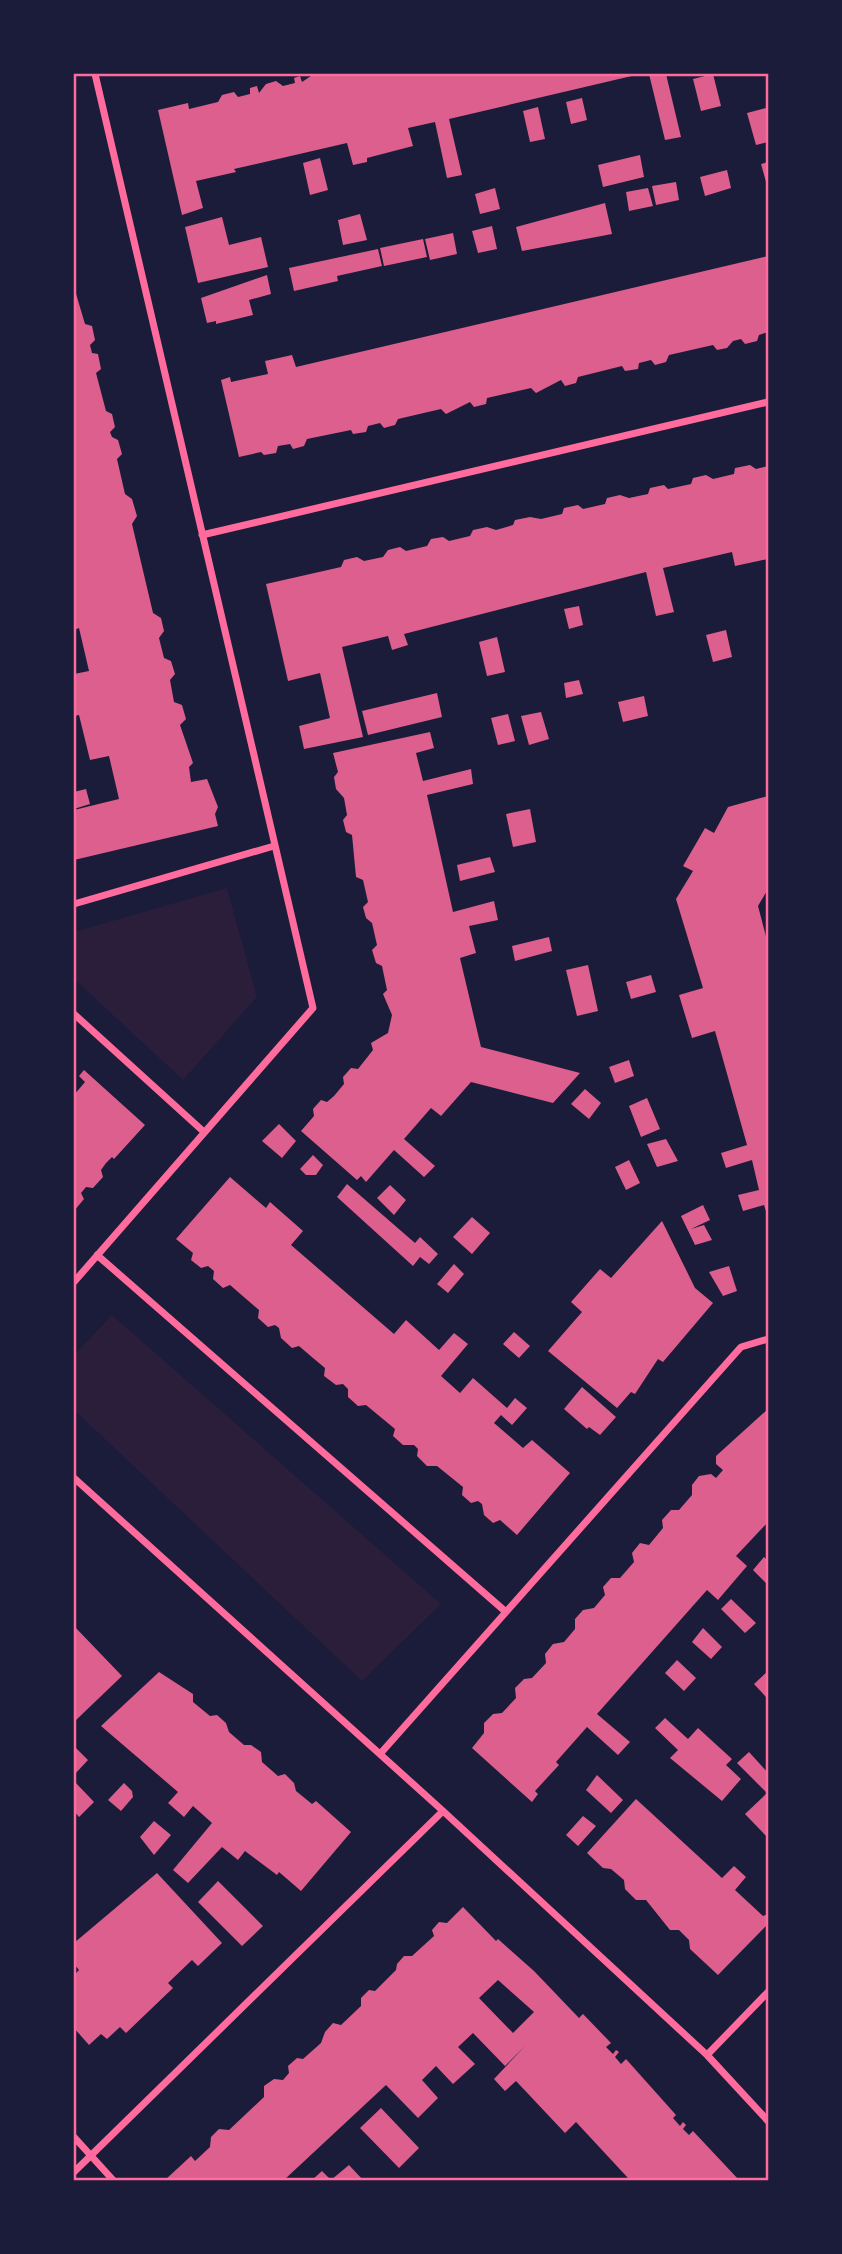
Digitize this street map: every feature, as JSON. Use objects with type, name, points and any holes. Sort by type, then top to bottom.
[{"type":"street","points":[[74,1282],[313,1008],[95,74]]},
{"type":"street","points":[[202,535],[768,402]]},
{"type":"street","points":[[74,904],[274,846]]},
{"type":"street","points":[[74,1014],[204,1132]]},
{"type":"street","points":[[97,1255],[506,1612]]},
{"type":"street","points":[[380,1754],[741,1347],[768,1339]]},
{"type":"street","points":[[74,1478],[443,1811],[707,2055],[768,2121]]},
{"type":"street","points":[[74,2172],[443,1811]]},
{"type":"street","points":[[707,2055],[768,1992]]},
{"type":"street","points":[[74,2137],[113,2180]]},
{"type":"shaded area","points":[[227,888],[257,997],[183,1080],[74,979],[74,932]]},
{"type":"shaded area","points":[[112,1315],[441,1604],[362,1681],[74,1410],[74,1355]]},
{"type":"building","points":[[314,74],[636,75],[449,119],[462,175],[447,178],[435,122],[408,128],[413,146],[367,158],[367,162],[353,165],[347,143],[234,169],[236,172],[196,181],[203,208],[182,215],[158,110],[188,103],[189,109],[218,102],[222,95],[234,92],[238,97],[250,94],[250,88],[257,86],[259,93],[266,84],[276,81],[283,86],[295,83],[294,78],[300,76],[302,82]]},
{"type":"building","points":[[649,74],[666,74],[681,137],[665,140]]},
{"type":"building","points":[[713,74],[721,106],[701,111],[693,79]]},
{"type":"building","points":[[582,98],[587,120],[571,124],[566,102]]},
{"type":"building","points":[[538,107],[545,139],[530,142],[523,111]]},
{"type":"building","points":[[766,108],[768,142],[756,145],[747,113]]},
{"type":"building","points":[[640,155],[644,177],[603,187],[598,165]]},
{"type":"building","points":[[320,158],[328,190],[310,195],[303,163]]},
{"type":"building","points":[[768,162],[768,189],[761,164]]},
{"type":"building","points":[[727,170],[731,188],[705,196],[700,177]]},
{"type":"building","points":[[676,182],[679,200],[656,205],[652,186]]},
{"type":"building","points":[[495,188],[500,209],[480,214],[475,194]]},
{"type":"building","points":[[648,188],[653,206],[629,211],[626,192]]},
{"type":"building","points":[[605,203],[612,234],[522,251],[516,227]]},
{"type":"building","points":[[360,214],[367,240],[343,245],[338,220]]},
{"type":"building","points":[[222,217],[229,245],[261,237],[268,267],[198,283],[185,227]]},
{"type":"building","points":[[492,226],[497,249],[478,253],[472,231]]},
{"type":"building","points":[[453,233],[457,254],[430,260],[425,239]]},
{"type":"building","points":[[423,239],[427,257],[384,266],[380,248]]},
{"type":"building","points":[[378,249],[382,266],[337,276],[338,281],[294,291],[289,268]]},
{"type":"building","points":[[768,256],[768,332],[759,335],[757,341],[745,344],[741,339],[733,341],[727,348],[717,350],[713,345],[669,355],[666,362],[655,365],[651,360],[639,363],[638,369],[625,371],[622,366],[578,377],[576,383],[565,386],[561,380],[536,393],[531,388],[487,398],[486,404],[474,407],[470,402],[446,414],[441,409],[398,419],[395,425],[384,428],[380,423],[368,426],[366,432],[353,434],[351,430],[307,439],[304,446],[293,449],[290,444],[278,446],[276,453],[264,455],[261,452],[239,457],[221,380],[230,377],[231,382],[268,374],[265,361],[292,355],[296,367]]},
{"type":"building","points":[[267,275],[271,294],[249,300],[253,315],[216,324],[216,321],[207,323],[201,298]]},
{"type":"building","points":[[74,287],[85,324],[92,326],[95,340],[90,345],[92,353],[98,354],[101,369],[96,373],[106,411],[112,414],[115,427],[110,432],[112,437],[118,440],[122,454],[117,459],[125,494],[132,499],[137,516],[132,524],[153,613],[161,618],[164,631],[159,638],[164,658],[171,661],[175,674],[170,680],[174,702],[182,705],[186,719],[180,725],[193,763],[189,767],[191,782],[207,779],[218,807],[215,814],[218,826],[74,860],[74,810],[119,799],[109,756],[90,760],[79,715],[74,716],[74,674],[89,671],[79,628],[74,630]]},
{"type":"building","points":[[750,465],[756,469],[768,466],[768,559],[735,566],[732,552],[663,568],[674,612],[656,616],[646,572],[404,634],[408,645],[392,650],[388,636],[342,647],[363,737],[304,749],[299,726],[330,718],[320,673],[288,681],[266,584],[341,567],[344,560],[357,557],[364,561],[383,557],[388,550],[400,547],[406,551],[427,546],[431,539],[443,537],[449,541],[470,536],[473,530],[487,527],[496,530],[513,525],[515,520],[530,517],[541,519],[562,514],[564,508],[578,505],[583,509],[605,504],[607,498],[620,495],[629,498],[648,494],[650,488],[664,485],[668,489],[691,484],[693,478],[706,475],[713,479],[734,474],[735,468]]},
{"type":"building","points":[[579,606],[583,625],[569,629],[564,609]]},
{"type":"building","points":[[726,630],[732,657],[713,662],[706,635]]},
{"type":"building","points":[[497,637],[505,672],[487,676],[479,642]]},
{"type":"building","points":[[579,680],[583,694],[566,698],[564,683]]},
{"type":"building","points":[[437,693],[442,717],[368,735],[362,711]]},
{"type":"building","points":[[644,696],[648,716],[623,722],[618,702]]},
{"type":"building","points":[[541,712],[549,739],[529,745],[521,716]]},
{"type":"building","points":[[508,714],[515,741],[498,745],[491,718]]},
{"type":"building","points":[[430,732],[434,748],[416,753],[423,781],[471,769],[473,784],[427,795],[453,912],[494,901],[498,920],[469,926],[476,953],[460,958],[481,1047],[580,1073],[553,1103],[471,1082],[441,1116],[431,1108],[404,1139],[435,1166],[424,1177],[394,1150],[366,1182],[361,1176],[357,1180],[301,1131],[314,1116],[313,1109],[321,1100],[327,1102],[344,1084],[343,1077],[351,1068],[358,1069],[373,1050],[371,1043],[388,1033],[392,1015],[383,994],[387,990],[382,966],[376,963],[372,950],[377,945],[372,923],[366,918],[363,907],[368,902],[363,880],[356,877],[352,835],[346,832],[343,820],[347,815],[344,798],[336,789],[334,777],[338,772],[333,753]]},
{"type":"building","points":[[86,789],[90,804],[74,809],[74,792]]},
{"type":"building","points":[[768,796],[768,889],[758,906],[768,944],[768,1217],[764,1205],[743,1211],[738,1195],[759,1190],[752,1160],[726,1168],[721,1153],[747,1145],[715,1031],[692,1038],[679,995],[703,988],[676,899],[693,871],[683,866],[705,828],[714,833],[728,807]]},
{"type":"building","points":[[530,809],[536,842],[513,847],[506,814]]},
{"type":"building","points":[[490,857],[495,872],[460,881],[457,865]]},
{"type":"building","points":[[549,937],[552,951],[515,961],[512,946]]},
{"type":"building","points":[[588,965],[598,1011],[577,1016],[566,970]]},
{"type":"building","points":[[651,975],[656,992],[631,999],[626,982]]},
{"type":"building","points":[[629,1060],[634,1076],[615,1083],[609,1067]]},
{"type":"building","points":[[84,1070],[145,1125],[114,1159],[112,1157],[106,1163],[101,1170],[103,1177],[93,1188],[86,1187],[81,1193],[84,1199],[74,1211],[74,1095],[85,1082],[79,1076]]},
{"type":"building","points":[[585,1089],[601,1103],[589,1119],[571,1104]]},
{"type":"building","points":[[647,1098],[660,1129],[641,1137],[629,1106]]},
{"type":"building","points":[[279,1124],[296,1141],[282,1158],[262,1141]]},
{"type":"building","points":[[666,1139],[678,1161],[657,1167],[647,1144]]},
{"type":"building","points":[[313,1155],[323,1165],[316,1175],[306,1175],[300,1169]]},
{"type":"building","points":[[629,1160],[640,1183],[626,1190],[615,1167]]},
{"type":"building","points":[[230,1177],[266,1208],[270,1202],[303,1231],[291,1245],[394,1334],[406,1320],[439,1350],[454,1333],[468,1344],[441,1376],[460,1393],[473,1378],[507,1408],[515,1398],[527,1408],[512,1425],[501,1415],[494,1423],[523,1448],[532,1440],[570,1473],[517,1535],[500,1520],[493,1523],[484,1515],[482,1504],[478,1501],[471,1503],[462,1495],[463,1487],[437,1466],[427,1466],[417,1456],[418,1449],[414,1445],[403,1445],[393,1436],[395,1429],[366,1405],[358,1406],[348,1397],[348,1389],[343,1384],[336,1385],[324,1376],[325,1368],[299,1346],[292,1348],[281,1338],[279,1328],[275,1325],[268,1327],[258,1318],[259,1310],[230,1285],[223,1288],[213,1279],[214,1271],[208,1266],[201,1268],[191,1260],[193,1253],[176,1239]]},
{"type":"building","points":[[347,1184],[415,1243],[420,1237],[438,1254],[429,1264],[420,1257],[413,1266],[337,1197]]},
{"type":"building","points":[[390,1185],[406,1200],[394,1215],[377,1198]]},
{"type":"building","points":[[703,1205],[710,1220],[691,1229],[704,1225],[712,1240],[695,1245],[681,1216]]},
{"type":"building","points":[[472,1217],[490,1233],[472,1254],[453,1237]]},
{"type":"building","points":[[662,1221],[695,1288],[713,1303],[663,1362],[658,1359],[635,1394],[631,1392],[617,1408],[548,1351],[582,1312],[571,1302],[600,1269],[611,1278]]},
{"type":"building","points":[[454,1264],[464,1274],[448,1293],[437,1284]]},
{"type":"building","points":[[729,1266],[737,1291],[723,1296],[709,1272]]},
{"type":"building","points":[[514,1332],[530,1346],[519,1358],[503,1344]]},
{"type":"building","points":[[582,1387],[616,1417],[600,1435],[589,1427],[587,1429],[564,1409]]},
{"type":"building","points":[[768,1409],[768,1522],[736,1556],[747,1566],[718,1600],[707,1590],[597,1714],[630,1742],[618,1755],[587,1727],[556,1762],[559,1765],[535,1791],[538,1794],[532,1802],[472,1748],[484,1733],[484,1723],[493,1714],[502,1713],[516,1698],[515,1688],[524,1679],[532,1678],[546,1663],[545,1654],[553,1644],[564,1642],[575,1629],[575,1619],[583,1610],[594,1608],[605,1595],[603,1587],[611,1578],[620,1578],[634,1562],[632,1553],[640,1543],[649,1545],[663,1528],[662,1520],[671,1510],[679,1510],[692,1495],[692,1485],[699,1476],[711,1474],[716,1478],[723,1470],[716,1464],[716,1456]]},
{"type":"building","points":[[764,1557],[768,1561],[768,1585],[753,1570]]},
{"type":"building","points":[[731,1599],[756,1623],[745,1633],[721,1609]]},
{"type":"building","points":[[74,1626],[122,1676],[74,1722]]},
{"type":"building","points":[[703,1628],[722,1647],[711,1659],[692,1642]]},
{"type":"building","points":[[677,1660],[696,1678],[684,1691],[665,1673]]},
{"type":"building","points":[[768,1671],[768,1694],[766,1697],[754,1684]]},
{"type":"building","points":[[159,1672],[193,1694],[193,1702],[210,1716],[217,1715],[226,1723],[229,1732],[244,1745],[251,1745],[261,1752],[262,1762],[278,1776],[285,1774],[294,1783],[296,1791],[312,1804],[316,1801],[351,1832],[301,1891],[279,1872],[277,1875],[245,1851],[238,1860],[222,1847],[188,1883],[173,1870],[212,1823],[193,1806],[184,1817],[168,1803],[178,1792],[101,1726]]},
{"type":"building","points":[[665,1718],[688,1739],[698,1728],[732,1759],[726,1765],[741,1779],[722,1801],[670,1758],[678,1750],[655,1728]]},
{"type":"building","points":[[75,1747],[88,1760],[74,1775],[74,1749]]},
{"type":"building","points":[[749,1752],[768,1773],[768,1794],[737,1763]]},
{"type":"building","points":[[597,1775],[623,1800],[611,1813],[586,1790]]},
{"type":"building","points":[[75,1782],[94,1802],[79,1817],[74,1811]]},
{"type":"building","points":[[124,1783],[132,1791],[133,1797],[121,1811],[108,1800]]},
{"type":"building","points":[[766,1794],[768,1796],[768,1838],[745,1814]]},
{"type":"building","points":[[636,1799],[722,1878],[734,1866],[746,1877],[735,1890],[763,1916],[768,1914],[768,1924],[718,1975],[690,1949],[689,1940],[679,1930],[670,1930],[646,1900],[636,1900],[625,1889],[624,1880],[611,1869],[603,1868],[587,1853]]},
{"type":"building","points":[[583,1816],[596,1826],[578,1846],[566,1835]]},
{"type":"building","points":[[154,1821],[171,1835],[154,1855],[140,1837]]},
{"type":"building","points":[[157,1873],[222,1943],[198,1966],[192,1960],[168,1983],[173,1988],[126,2033],[120,2027],[107,2039],[101,2034],[89,2045],[74,2028],[74,1975],[79,1970],[74,1964],[74,1943]]},
{"type":"building","points":[[218,1881],[263,1926],[242,1946],[198,1902]]},
{"type":"building","points":[[463,1907],[496,1941],[498,1939],[534,1971],[579,2018],[583,2014],[611,2043],[606,2047],[613,2054],[616,2050],[619,2052],[615,2057],[621,2064],[626,2059],[676,2115],[673,2118],[680,2126],[683,2122],[686,2125],[683,2129],[689,2135],[693,2131],[739,2180],[626,2180],[628,2178],[576,2122],[565,2133],[516,2081],[505,2091],[494,2079],[525,2046],[505,2066],[473,2033],[458,2047],[475,2064],[453,2084],[436,2066],[422,2080],[438,2098],[418,2118],[386,2085],[284,2180],[165,2180],[191,2156],[195,2161],[210,2147],[211,2137],[219,2129],[229,2130],[264,2097],[264,2086],[274,2079],[283,2080],[289,2073],[288,2066],[297,2058],[303,2059],[321,2043],[325,2032],[333,2023],[341,2025],[361,2006],[361,1998],[369,1990],[375,1991],[396,1970],[397,1964],[404,1956],[412,1956],[434,1936],[432,1930],[439,1922],[447,1923]],"holes":[[[498,1980],[534,2012],[513,2033],[479,1998]]]},
{"type":"building","points":[[381,2108],[419,2148],[399,2168],[360,2128]]},
{"type":"building","points":[[349,2165],[363,2180],[331,2180]]},
{"type":"building","points":[[322,2171],[331,2180],[312,2180]]}]
